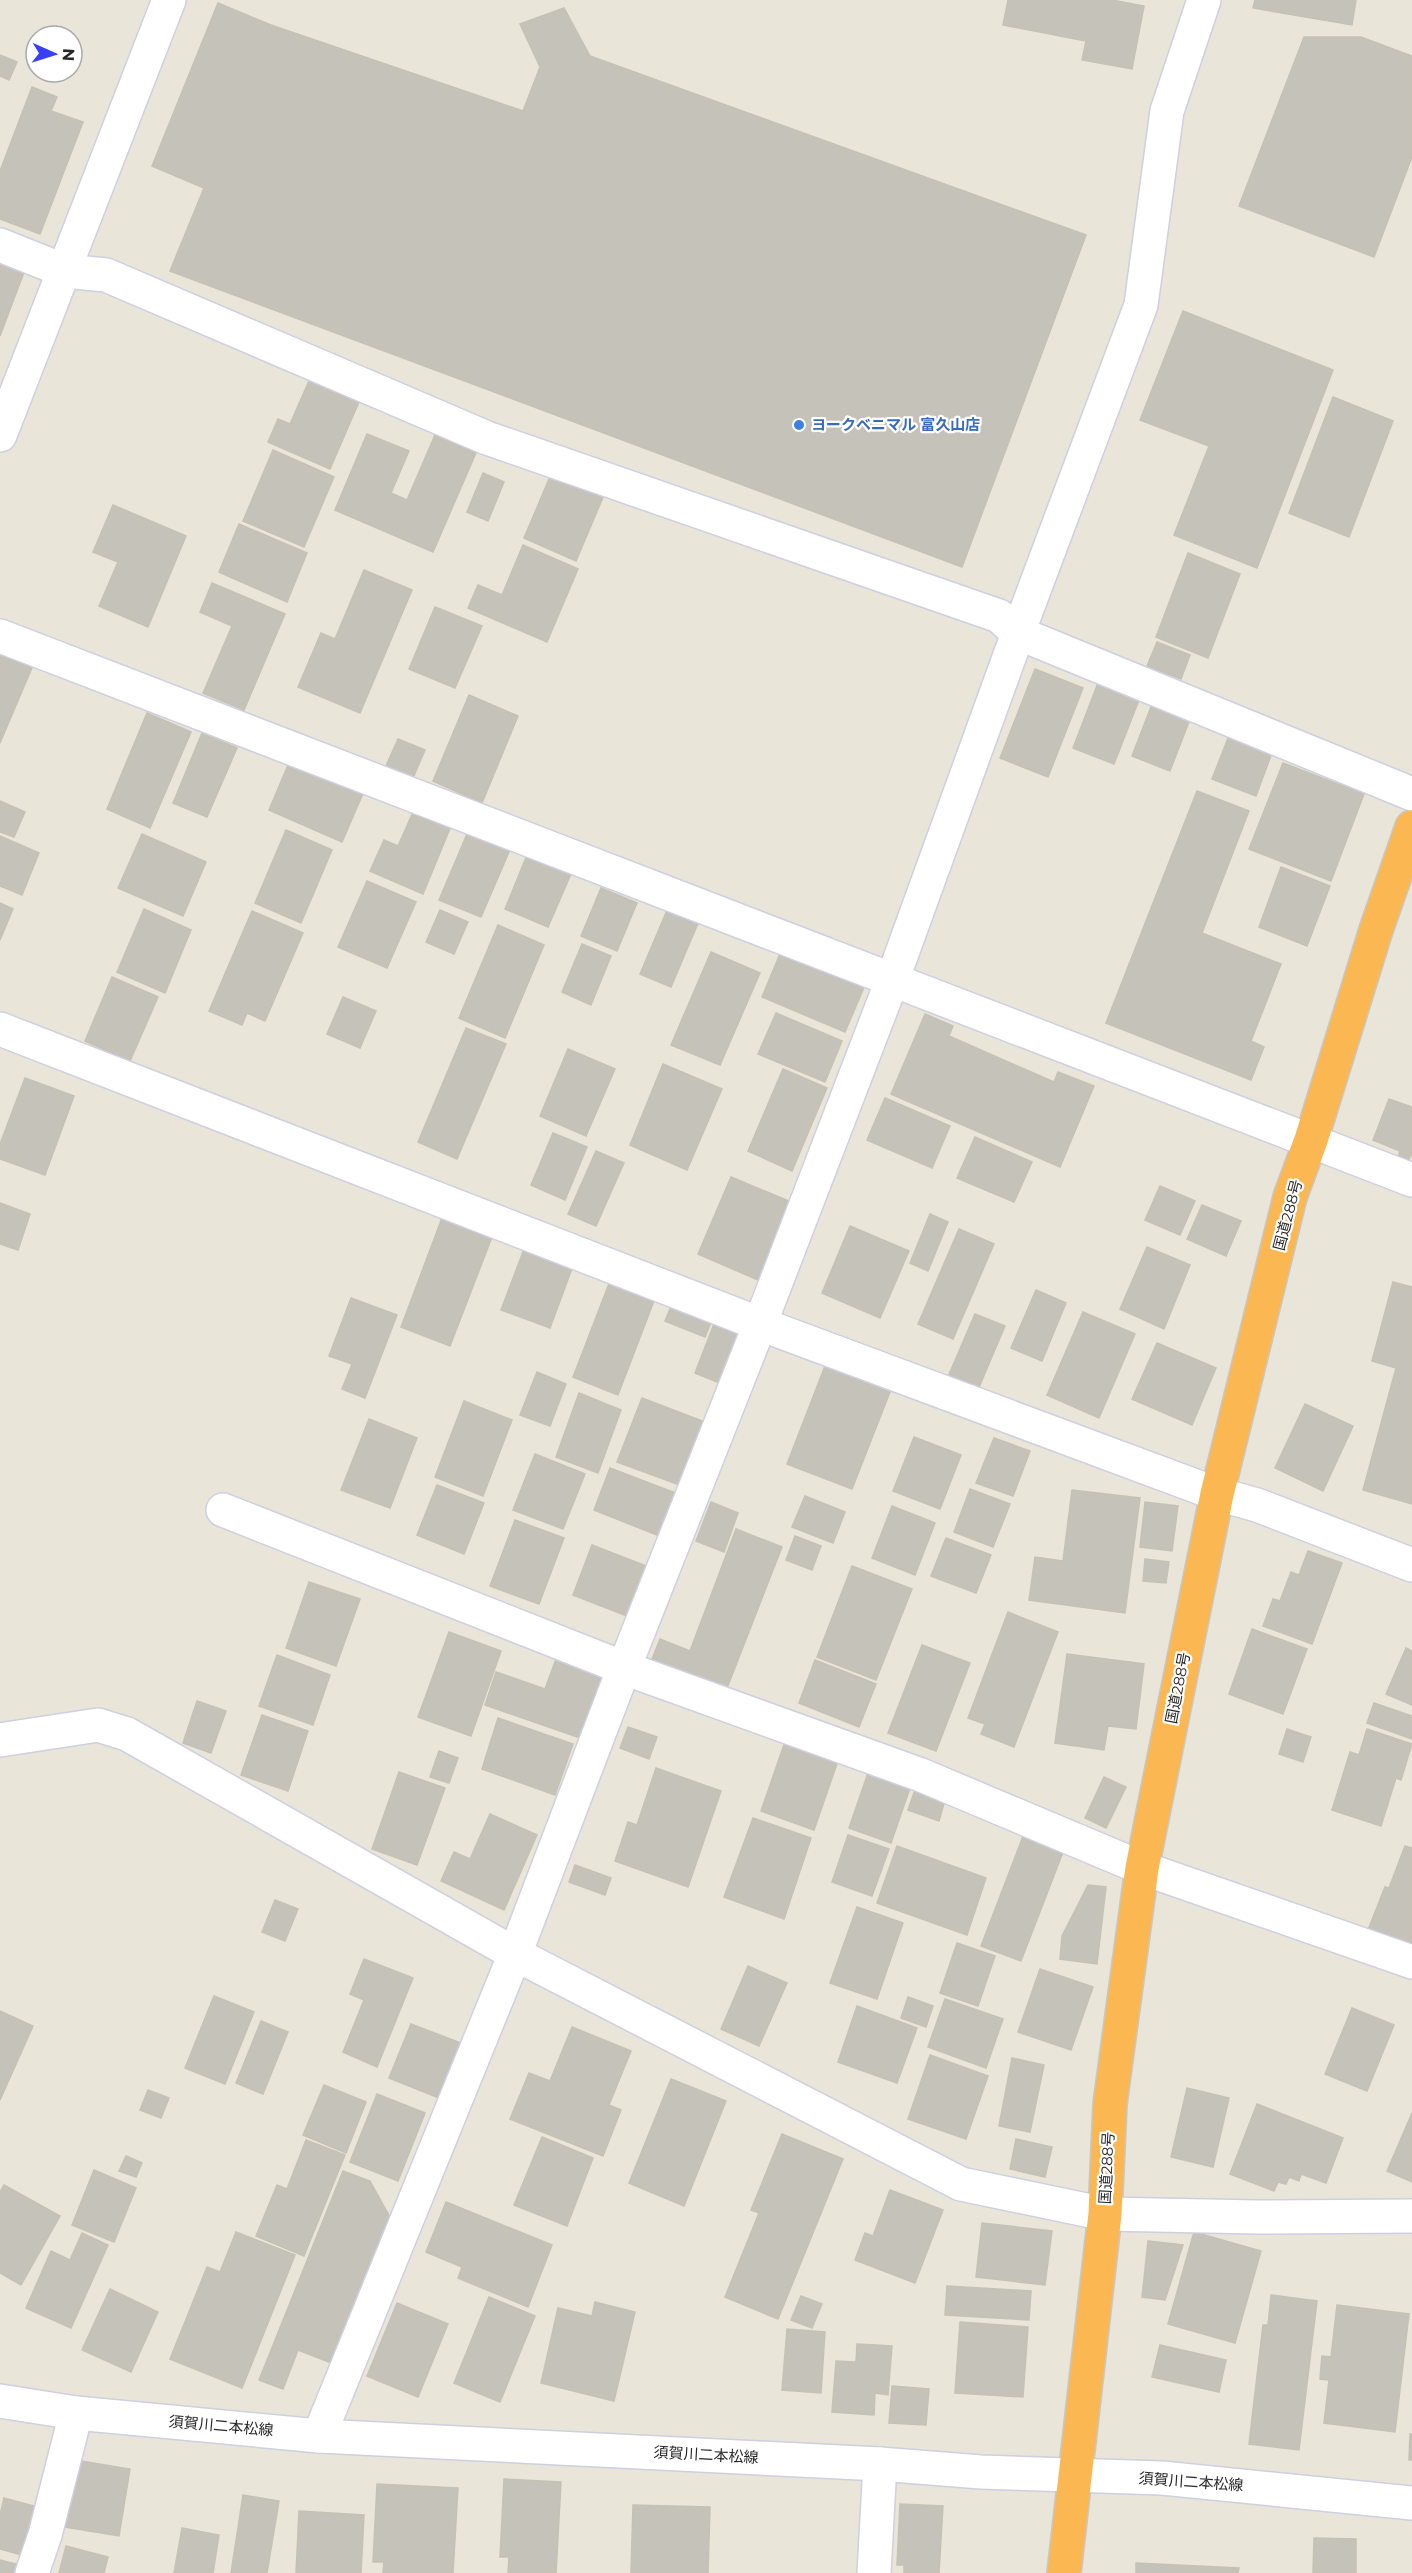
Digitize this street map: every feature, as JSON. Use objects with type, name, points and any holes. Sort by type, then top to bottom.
[{"type":"highway","name":"国道288号","points":[[1064,2573],[1077,2476],[1105,2214],[1110,2104],[1142,1868],[1217,1494],[1290,1197],[1311,1140],[1376,930],[1412,827]]},
{"type":"street","points":[[0,435],[169,0]]},
{"type":"street","points":[[319,2436],[515,1954],[624,1668],[760,1324],[893,978],[1018,633],[1141,305],[1167,111],[1204,0]]},
{"type":"street","points":[[0,245],[65,271],[106,274],[487,438],[999,616],[1018,633],[1412,794]]},
{"type":"street","points":[[0,636],[893,978],[1412,1180]]},
{"type":"street","points":[[0,1029],[760,1324],[1217,1494],[1257,1505],[1412,1565]]},
{"type":"street","points":[[223,1510],[624,1668],[921,1775],[1142,1868],[1412,1962]]},
{"type":"street","points":[[0,1740],[98,1725],[121,1731],[359,1863],[515,1954],[961,2184],[1105,2214],[1258,2217],[1412,2216]]},
{"type":"street","name":"須賀川二本松線","points":[[0,2401],[76,2413],[319,2436],[880,2464],[981,2472],[1162,2478],[1412,2503]]},
{"type":"street","points":[[32,2573],[45,2535],[76,2413]]},
{"type":"street","points":[[874,2573],[880,2464]]},
{"type":"building","points":[[1008,0],[1112,0],[1144,6],[1132,69],[1082,60],[1086,41],[1003,25]]},
{"type":"building","points":[[1255,0],[1356,0],[1352,25],[1253,8]]},
{"type":"building","name":"ヨークベニマル 富久山店","points":[[218,3],[271,25],[523,111],[540,67],[520,24],[564,8],[590,56],[1086,235],[962,567],[170,271],[204,188],[152,166]]},
{"type":"building","points":[[1304,37],[1361,37],[1412,56],[1412,157],[1374,257],[1239,206]]},
{"type":"building","points":[[0,55],[17,62],[9,80],[0,76]]},
{"type":"building","points":[[32,87],[57,97],[51,111],[83,122],[40,234],[0,219],[0,171]]},
{"type":"building","points":[[0,257],[26,267],[0,336]]},
{"type":"building","points":[[1183,311],[1333,370],[1257,568],[1174,535],[1209,446],[1140,420]]},
{"type":"building","points":[[309,381],[359,402],[330,469],[268,442],[278,419],[290,424]]},
{"type":"building","points":[[1333,397],[1393,421],[1349,537],[1289,513]]},
{"type":"building","points":[[367,434],[409,451],[391,493],[407,500],[435,435],[476,453],[433,552],[335,510]]},
{"type":"building","points":[[273,450],[334,477],[304,547],[243,521]]},
{"type":"building","points":[[552,472],[604,495],[576,561],[524,538]]},
{"type":"building","points":[[483,473],[504,482],[488,521],[467,512]]},
{"type":"building","points":[[113,505],[186,536],[148,627],[99,606],[118,562],[93,552]]},
{"type":"building","points":[[239,524],[307,553],[287,602],[219,572]]},
{"type":"building","points":[[523,545],[578,569],[547,642],[468,608],[478,585],[502,595]]},
{"type":"building","points":[[1188,553],[1240,574],[1208,658],[1156,637]]},
{"type":"building","points":[[364,570],[412,590],[360,713],[298,687],[321,633],[335,639]]},
{"type":"building","points":[[212,583],[285,614],[244,710],[203,693],[232,626],[200,612]]},
{"type":"building","points":[[435,607],[482,626],[455,688],[409,669]]},
{"type":"building","points":[[0,640],[37,656],[0,743]]},
{"type":"building","points":[[1157,642],[1190,655],[1181,679],[1147,666]]},
{"type":"building","points":[[1035,669],[1083,688],[1048,777],[1000,758]]},
{"type":"building","points":[[1098,683],[1139,700],[1114,764],[1073,748]]},
{"type":"building","points":[[469,695],[518,716],[482,803],[433,781]]},
{"type":"building","points":[[1154,699],[1192,714],[1170,771],[1132,756]]},
{"type":"building","points":[[147,713],[191,732],[150,828],[107,809]]},
{"type":"building","points":[[202,733],[237,748],[207,817],[173,803]]},
{"type":"building","points":[[1230,733],[1273,750],[1256,796],[1212,779]]},
{"type":"building","points":[[398,739],[425,750],[413,778],[386,766]]},
{"type":"building","points":[[291,758],[365,789],[342,842],[269,810]]},
{"type":"building","points":[[1283,763],[1364,794],[1331,881],[1249,849]]},
{"type":"building","points":[[1197,791],[1249,811],[1202,933],[1281,964],[1251,1041],[1264,1047],[1251,1080],[1106,1023]]},
{"type":"building","points":[[0,801],[25,812],[14,837],[0,832]]},
{"type":"building","points":[[414,810],[451,826],[423,894],[370,871],[384,840],[398,846]]},
{"type":"building","points":[[470,827],[512,845],[481,917],[439,900]]},
{"type":"building","points":[[286,830],[332,850],[301,923],[255,903]]},
{"type":"building","points":[[142,834],[206,862],[183,916],[118,888]]},
{"type":"building","points":[[0,836],[39,853],[22,895],[0,886]]},
{"type":"building","points":[[527,855],[571,874],[548,927],[505,909]]},
{"type":"building","points":[[1281,867],[1330,886],[1307,946],[1259,927]]},
{"type":"building","points":[[367,881],[416,902],[387,968],[338,947]]},
{"type":"building","points":[[601,888],[637,903],[617,951],[581,936]]},
{"type":"building","points":[[0,903],[13,909],[0,940]]},
{"type":"building","points":[[668,908],[699,921],[671,987],[640,974]]},
{"type":"building","points":[[144,909],[191,930],[165,993],[117,972]]},
{"type":"building","points":[[440,910],[468,922],[454,954],[426,942]]},
{"type":"building","points":[[252,911],[303,933],[265,1021],[247,1013],[242,1025],[209,1011]]},
{"type":"building","points":[[498,925],[544,945],[505,1038],[459,1018]]},
{"type":"building","points":[[785,942],[868,978],[845,1032],[762,997]]},
{"type":"building","points":[[582,944],[611,956],[591,1005],[562,992]]},
{"type":"building","points":[[711,952],[760,973],[720,1065],[671,1045]]},
{"type":"building","points":[[112,977],[158,997],[130,1061],[85,1041]]},
{"type":"building","points":[[343,997],[376,1011],[360,1048],[327,1034]]},
{"type":"building","points":[[776,1013],[842,1041],[825,1082],[758,1054]]},
{"type":"building","points":[[925,1014],[953,1026],[949,1036],[1054,1082],[1058,1072],[1094,1086],[1060,1167],[891,1094]]},
{"type":"building","points":[[466,1028],[506,1044],[457,1159],[418,1142]]},
{"type":"building","points":[[568,1049],[615,1069],[586,1136],[540,1116]]},
{"type":"building","points":[[663,1064],[722,1089],[687,1170],[630,1145]]},
{"type":"building","points":[[783,1069],[827,1088],[792,1171],[748,1151]]},
{"type":"building","points":[[25,1078],[74,1096],[45,1175],[0,1159],[0,1144]]},
{"type":"building","points":[[885,1098],[950,1126],[932,1168],[867,1140]]},
{"type":"building","points":[[1389,1099],[1412,1107],[1412,1154],[1408,1161],[1398,1157],[1400,1151],[1373,1140]]},
{"type":"building","points":[[553,1133],[587,1147],[565,1200],[531,1185]]},
{"type":"building","points":[[975,1137],[1032,1162],[1014,1202],[957,1178]]},
{"type":"building","points":[[596,1151],[624,1163],[596,1226],[568,1214]]},
{"type":"building","points":[[731,1177],[791,1202],[758,1280],[698,1254]]},
{"type":"building","points":[[1160,1186],[1195,1201],[1180,1235],[1145,1220]]},
{"type":"building","points":[[0,1203],[30,1214],[18,1250],[0,1244]]},
{"type":"building","points":[[1202,1205],[1241,1221],[1226,1256],[1187,1239]]},
{"type":"building","points":[[930,1214],[948,1222],[928,1271],[910,1263]]},
{"type":"building","points":[[442,1218],[492,1237],[450,1346],[401,1327]]},
{"type":"building","points":[[850,1226],[909,1251],[880,1318],[822,1293]]},
{"type":"building","points":[[959,1229],[994,1244],[953,1339],[918,1324]]},
{"type":"building","points":[[526,1244],[574,1263],[550,1328],[501,1310]]},
{"type":"building","points":[[1147,1247],[1190,1265],[1164,1329],[1120,1309]]},
{"type":"building","points":[[612,1276],[657,1293],[618,1395],[573,1377]]},
{"type":"building","points":[[1393,1282],[1412,1287],[1412,1504],[1363,1490],[1396,1368],[1372,1361]]},
{"type":"building","points":[[1036,1290],[1066,1303],[1042,1361],[1011,1348]]},
{"type":"building","points":[[351,1298],[397,1315],[365,1398],[342,1389],[352,1364],[329,1356]]},
{"type":"building","points":[[674,1299],[714,1315],[705,1337],[665,1321]]},
{"type":"building","points":[[1083,1312],[1135,1334],[1099,1418],[1047,1395]]},
{"type":"building","points":[[975,1314],[1005,1326],[977,1392],[947,1379]]},
{"type":"building","points":[[717,1316],[749,1329],[727,1386],[695,1373]]},
{"type":"building","points":[[1157,1343],[1216,1368],[1192,1425],[1132,1399]]},
{"type":"building","points":[[825,1366],[890,1392],[852,1489],[787,1464]]},
{"type":"building","points":[[537,1372],[566,1384],[550,1426],[520,1415]]},
{"type":"building","points":[[579,1393],[621,1410],[598,1473],[556,1457]]},
{"type":"building","points":[[642,1398],[710,1424],[697,1458],[689,1455],[677,1484],[617,1462]]},
{"type":"building","points":[[464,1401],[512,1420],[483,1496],[435,1477]]},
{"type":"building","points":[[1305,1404],[1353,1426],[1323,1491],[1275,1468]]},
{"type":"building","points":[[369,1419],[417,1438],[390,1508],[341,1490]]},
{"type":"building","points":[[914,1437],[961,1455],[940,1509],[893,1491]]},
{"type":"building","points":[[994,1438],[1030,1451],[1013,1496],[976,1483]]},
{"type":"building","points":[[535,1454],[585,1474],[563,1529],[513,1510]]},
{"type":"building","points":[[610,1468],[678,1494],[662,1537],[594,1510]]},
{"type":"building","points":[[437,1485],[484,1503],[464,1554],[417,1535]]},
{"type":"building","points":[[970,1489],[1010,1504],[993,1547],[954,1532]]},
{"type":"building","points":[[1072,1490],[1140,1498],[1125,1613],[1029,1600],[1035,1557],[1063,1561]]},
{"type":"building","points":[[805,1496],[845,1512],[833,1543],[792,1527]]},
{"type":"building","points":[[711,1502],[738,1513],[724,1552],[696,1541]]},
{"type":"building","points":[[1145,1502],[1178,1506],[1172,1551],[1140,1547]]},
{"type":"building","points":[[892,1506],[935,1523],[915,1575],[872,1558]]},
{"type":"building","points":[[515,1520],[564,1538],[539,1604],[490,1586]]},
{"type":"building","points":[[736,1529],[782,1547],[727,1688],[652,1659],[660,1639],[690,1651]]},
{"type":"building","points":[[795,1536],[821,1546],[812,1570],[786,1560]]},
{"type":"building","points":[[946,1538],[991,1555],[976,1593],[931,1576]]},
{"type":"building","points":[[592,1545],[646,1566],[627,1616],[573,1595]]},
{"type":"building","points":[[1308,1551],[1342,1563],[1312,1644],[1263,1626],[1273,1599],[1280,1601],[1291,1572],[1299,1575]]},
{"type":"building","points":[[1145,1559],[1169,1562],[1166,1583],[1143,1581]]},
{"type":"building","points":[[852,1566],[912,1589],[876,1680],[817,1657]]},
{"type":"building","points":[[309,1582],[360,1599],[336,1666],[286,1648]]},
{"type":"building","points":[[1008,1612],[1058,1632],[1014,1747],[981,1734],[985,1724],[968,1718]]},
{"type":"building","points":[[1252,1629],[1307,1649],[1283,1714],[1229,1694]]},
{"type":"building","points":[[449,1632],[501,1651],[471,1736],[418,1717]]},
{"type":"building","points":[[922,1645],[970,1663],[936,1751],[888,1733]]},
{"type":"building","points":[[1406,1648],[1412,1651],[1412,1705],[1386,1694]]},
{"type":"building","points":[[559,1651],[611,1669],[586,1740],[485,1705],[496,1672],[545,1689]]},
{"type":"building","points":[[1067,1654],[1144,1664],[1136,1729],[1108,1726],[1104,1750],[1055,1743]]},
{"type":"building","points":[[277,1655],[330,1675],[313,1725],[259,1706]]},
{"type":"building","points":[[815,1660],[876,1684],[859,1727],[799,1703]]},
{"type":"building","points":[[197,1701],[226,1711],[211,1753],[183,1743]]},
{"type":"building","points":[[1374,1703],[1412,1716],[1412,1739],[1367,1723]]},
{"type":"building","points":[[262,1715],[308,1731],[288,1791],[241,1775]]},
{"type":"building","points":[[498,1718],[573,1744],[555,1795],[482,1769]]},
{"type":"building","points":[[628,1727],[657,1737],[649,1759],[620,1748]]},
{"type":"building","points":[[1287,1729],[1311,1737],[1303,1762],[1279,1754]]},
{"type":"building","points":[[1367,1729],[1412,1744],[1401,1780],[1396,1778],[1381,1826],[1332,1810],[1350,1752],[1359,1755]]},
{"type":"building","points":[[786,1739],[839,1758],[814,1830],[761,1811]]},
{"type":"building","points":[[439,1751],[458,1758],[449,1783],[430,1777]]},
{"type":"building","points":[[656,1768],[721,1791],[688,1887],[615,1861],[628,1822],[637,1825]]},
{"type":"building","points":[[399,1772],[445,1788],[417,1865],[372,1849]]},
{"type":"building","points":[[868,1773],[910,1788],[891,1843],[849,1828]]},
{"type":"building","points":[[1104,1777],[1126,1787],[1106,1828],[1085,1818]]},
{"type":"building","points":[[915,1790],[945,1800],[939,1821],[908,1810]]},
{"type":"building","points":[[490,1814],[537,1835],[504,1910],[441,1881],[454,1852],[470,1859]]},
{"type":"building","points":[[753,1818],[811,1838],[784,1919],[724,1897]]},
{"type":"building","points":[[1025,1831],[1065,1847],[1021,1961],[981,1946]]},
{"type":"building","points":[[848,1835],[889,1849],[872,1896],[832,1882]]},
{"type":"building","points":[[897,1846],[986,1878],[967,1935],[877,1903]]},
{"type":"building","points":[[1405,1846],[1412,1848],[1412,1946],[1368,1930],[1385,1887],[1389,1888]]},
{"type":"building","points":[[575,1865],[611,1878],[605,1895],[569,1882]]},
{"type":"building","points":[[1088,1885],[1106,1887],[1097,1964],[1060,1959],[1062,1936]]},
{"type":"building","points":[[275,1900],[298,1909],[285,1941],[262,1932]]},
{"type":"building","points":[[857,1907],[903,1923],[877,1999],[830,1983]]},
{"type":"building","points":[[957,1943],[995,1956],[978,2006],[940,1993]]},
{"type":"building","points":[[364,1959],[413,1978],[377,2067],[343,2052],[364,2000],[350,1994]]},
{"type":"building","points":[[748,1966],[787,1983],[759,2046],[721,2029]]},
{"type":"building","points":[[1040,1969],[1093,1987],[1071,2050],[1018,2032]]},
{"type":"building","points":[[214,1996],[254,2012],[225,2084],[185,2068]]},
{"type":"building","points":[[908,1997],[933,2006],[926,2027],[901,2018]]},
{"type":"building","points":[[945,1999],[1003,2019],[986,2068],[928,2047]]},
{"type":"building","points":[[857,2006],[917,2028],[897,2083],[838,2062]]},
{"type":"building","points":[[1352,2008],[1394,2025],[1367,2091],[1325,2074]]},
{"type":"building","points":[[0,2011],[33,2026],[0,2100]]},
{"type":"building","points":[[261,2021],[288,2032],[263,2094],[236,2083]]},
{"type":"building","points":[[411,2024],[466,2045],[444,2100],[389,2078]]},
{"type":"building","points":[[572,2027],[631,2051],[609,2105],[621,2110],[603,2156],[510,2119],[529,2073],[550,2081]]},
{"type":"building","points":[[930,2055],[988,2076],[966,2139],[908,2119]]},
{"type":"building","points":[[1012,2058],[1044,2065],[1030,2132],[999,2126]]},
{"type":"building","points":[[671,2079],[726,2101],[684,2206],[629,2183]]},
{"type":"building","points":[[324,2085],[366,2102],[346,2153],[303,2135]]},
{"type":"building","points":[[1187,2088],[1229,2098],[1213,2167],[1171,2157]]},
{"type":"building","points":[[148,2090],[169,2098],[161,2118],[140,2110]]},
{"type":"building","points":[[377,2094],[425,2113],[398,2181],[350,2162]]},
{"type":"building","points":[[1257,2104],[1343,2138],[1326,2183],[1301,2174],[1299,2181],[1289,2177],[1286,2184],[1278,2182],[1274,2191],[1230,2174]]},
{"type":"building","points":[[1412,2113],[1412,2182],[1387,2171]]},
{"type":"building","points":[[782,2134],[843,2159],[778,2319],[725,2297],[759,2213],[751,2210]]},
{"type":"building","points":[[542,2137],[593,2158],[567,2226],[514,2205]]},
{"type":"building","points":[[1016,2139],[1052,2147],[1045,2177],[1010,2169]]},
{"type":"building","points":[[306,2140],[345,2155],[304,2256],[256,2236],[277,2185],[287,2189]]},
{"type":"building","points":[[126,2156],[142,2163],[136,2177],[119,2171]]},
{"type":"building","points":[[94,2170],[136,2188],[114,2242],[72,2225]]},
{"type":"building","points":[[343,2171],[370,2181],[391,2219],[334,2364],[298,2350],[283,2389],[259,2380]]},
{"type":"building","points":[[4,2185],[60,2216],[21,2285],[0,2273],[0,2192]]},
{"type":"building","points":[[890,2190],[943,2210],[915,2283],[855,2260],[865,2233],[873,2236]]},
{"type":"building","points":[[446,2202],[552,2245],[528,2307],[458,2278],[462,2267],[426,2252]]},
{"type":"building","points":[[982,2223],[1052,2231],[1045,2285],[976,2277]]},
{"type":"building","points":[[236,2232],[295,2255],[242,2388],[170,2359],[207,2267],[220,2272]]},
{"type":"building","points":[[1194,2232],[1261,2251],[1235,2343],[1168,2324]]},
{"type":"building","points":[[82,2233],[108,2245],[71,2328],[26,2308],[51,2251],[70,2260]]},
{"type":"building","points":[[1148,2241],[1183,2245],[1165,2300],[1142,2297]]},
{"type":"building","points":[[947,2286],[1031,2291],[1029,2320],[945,2315]]},
{"type":"building","points":[[110,2289],[158,2312],[131,2372],[82,2350]]},
{"type":"building","points":[[1271,2295],[1317,2301],[1299,2450],[1249,2444],[1263,2325],[1268,2325]]},
{"type":"building","points":[[801,2296],[822,2304],[812,2328],[791,2320]]},
{"type":"building","points":[[489,2297],[535,2316],[500,2402],[454,2383]]},
{"type":"building","points":[[595,2302],[635,2312],[614,2401],[541,2383],[558,2308],[592,2316]]},
{"type":"building","points":[[397,2303],[448,2324],[418,2397],[367,2376]]},
{"type":"building","points":[[1337,2305],[1409,2314],[1395,2432],[1324,2423],[1329,2380],[1320,2379],[1322,2356],[1331,2357]]},
{"type":"building","points":[[960,2322],[1028,2327],[1023,2397],[955,2393]]},
{"type":"building","points":[[787,2329],[825,2332],[821,2393],[782,2390]]},
{"type":"building","points":[[857,2344],[892,2346],[888,2395],[875,2393],[874,2415],[832,2412],[836,2361],[856,2362]]},
{"type":"building","points":[[1160,2345],[1226,2360],[1219,2392],[1152,2377]]},
{"type":"building","points":[[892,2386],[929,2389],[926,2425],[889,2423]]},
{"type":"building","points":[[1410,2434],[1412,2434],[1412,2460],[1409,2460]]},
{"type":"building","points":[[75,2460],[130,2469],[119,2536],[64,2527]]},
{"type":"building","points":[[504,2479],[561,2482],[556,2573],[508,2573],[509,2557],[500,2557]]},
{"type":"building","points":[[377,2484],[458,2488],[453,2573],[383,2573],[384,2562],[373,2562]]},
{"type":"building","points":[[243,2495],[279,2501],[267,2573],[231,2573]]},
{"type":"building","points":[[4,2498],[34,2506],[22,2555],[0,2549],[0,2515]]},
{"type":"building","points":[[900,2504],[943,2506],[939,2573],[904,2573],[904,2565],[897,2565]]},
{"type":"building","points":[[633,2505],[710,2507],[708,2573],[631,2573]]},
{"type":"building","points":[[299,2511],[364,2515],[361,2573],[296,2573]]},
{"type":"building","points":[[182,2528],[219,2535],[213,2573],[174,2573]]},
{"type":"building","points":[[1314,2538],[1356,2539],[1356,2573],[1313,2573]]},
{"type":"building","points":[[66,2546],[108,2557],[104,2573],[59,2573]]},
{"type":"building","points":[[0,2560],[16,2564],[14,2573],[0,2573]]},
{"type":"building","points":[[1136,2563],[1239,2568],[1238,2573],[1136,2573]]},
{"type":"place","name":"ヨークベニマル 富久山店","points":[[799,425]]}]
